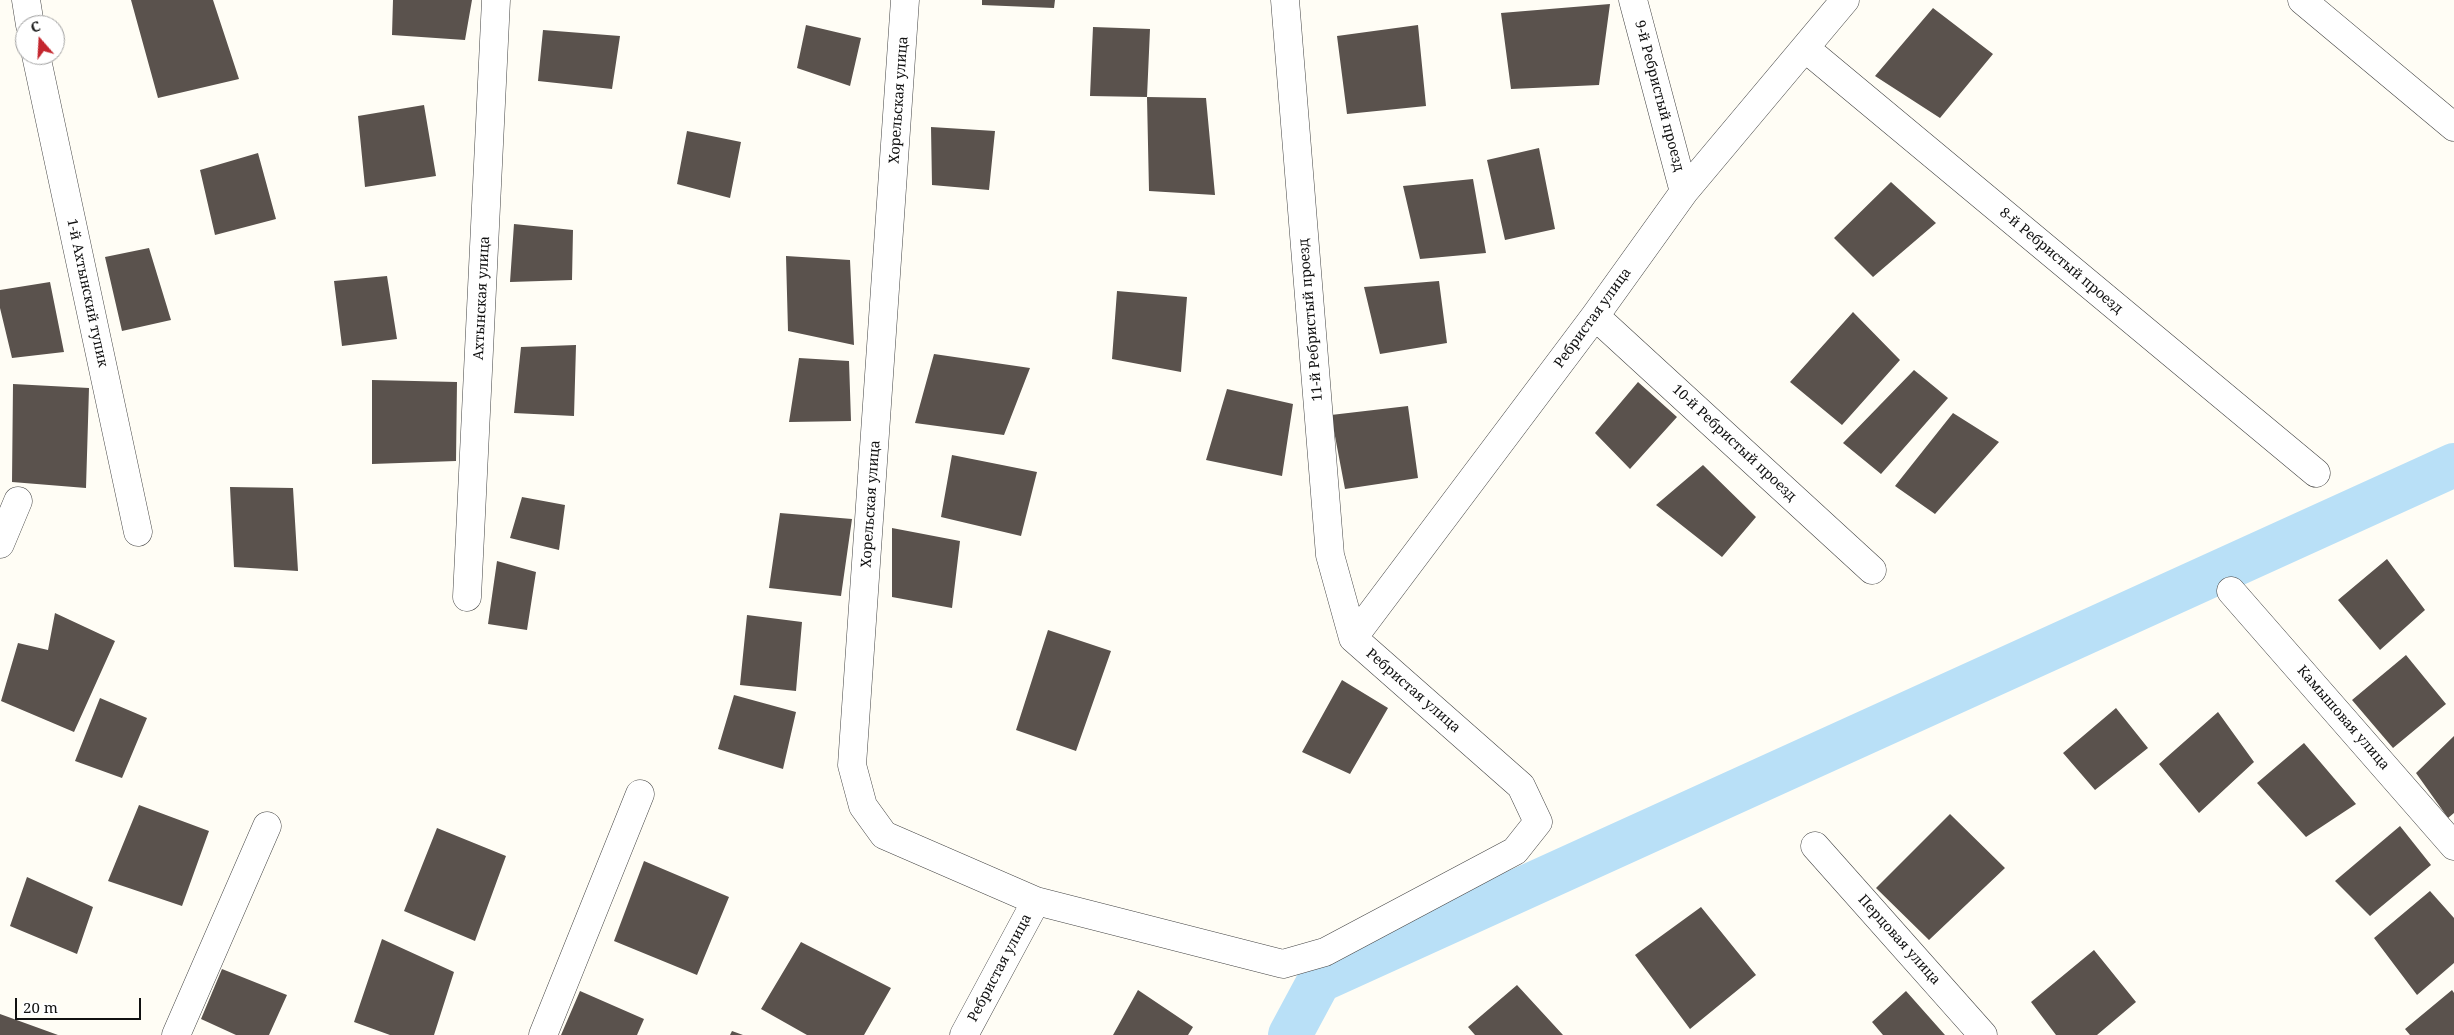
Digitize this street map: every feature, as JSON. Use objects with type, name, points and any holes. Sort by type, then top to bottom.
[{"type":"street","points":[[26,0],[28,15]]},
{"type":"street","name":"Ахтынская улица","points":[[467,597],[496,0]]},
{"type":"street","name":"Хорельская улица","points":[[906,0],[852,765],[863,806],[884,835],[1036,902]]},
{"type":"street","name":"11-й Ребристый проезд","points":[[1285,0],[1330,555],[1352,638]]},
{"type":"street","name":"9-й Ребристый проезд","points":[[1633,0],[1684,192]]},
{"type":"street","name":"Ребристая улица","points":[[964,1035],[1036,902],[1282,964],[1325,952],[1515,851],[1538,822],[1521,786],[1352,638],[1595,316],[1684,192],[1845,0]]},
{"type":"street","points":[[2302,0],[2454,127]]},
{"type":"street","name":"8-й Ребристый проезд","points":[[1805,48],[2316,473]]},
{"type":"street","name":"1-й Ахтынский тупик","points":[[38,65],[138,532]]},
{"type":"street","name":"10-й Ребристый проезд","points":[[1595,316],[1872,570]]},
{"type":"street","points":[[0,544],[18,501]]},
{"type":"street","name":"Камышовая улица","points":[[2231,591],[2454,846]]},
{"type":"street","points":[[542,1035],[640,794]]},
{"type":"street","points":[[176,1035],[267,826]]},
{"type":"street","name":"Перцовая улица","points":[[1816,846],[1983,1035]]},
{"type":"building","points":[[131,0],[213,0],[239,79],[158,98]]},
{"type":"building","points":[[393,0],[472,0],[465,40],[392,35]]},
{"type":"building","points":[[982,0],[1055,0],[1054,8],[982,5]]},
{"type":"building","points":[[1610,4],[1599,85],[1511,89],[1501,13]]},
{"type":"building","points":[[1933,8],[1993,54],[1940,118],[1875,76]]},
{"type":"building","points":[[806,25],[861,38],[850,86],[797,68]]},
{"type":"building","points":[[1418,25],[1426,106],[1347,114],[1337,36]]},
{"type":"building","points":[[1093,27],[1150,29],[1147,97],[1090,96]]},
{"type":"building","points":[[543,30],[620,36],[612,89],[538,81]]},
{"type":"building","points":[[1147,97],[1206,98],[1215,195],[1149,191]]},
{"type":"building","points":[[424,105],[436,176],[365,187],[358,116]]},
{"type":"building","points":[[931,127],[995,131],[989,190],[932,185]]},
{"type":"building","points":[[687,131],[741,142],[730,198],[677,184]]},
{"type":"building","points":[[1539,148],[1555,229],[1505,240],[1487,160]]},
{"type":"building","points":[[258,153],[276,219],[215,235],[200,170]]},
{"type":"building","points":[[1473,179],[1486,253],[1420,259],[1403,186]]},
{"type":"building","points":[[1891,182],[1936,223],[1873,277],[1834,238]]},
{"type":"building","points":[[514,224],[573,230],[572,280],[510,282]]},
{"type":"building","points":[[149,248],[171,320],[122,331],[105,257]]},
{"type":"building","points":[[786,256],[850,260],[854,345],[788,331]]},
{"type":"building","points":[[387,276],[397,339],[342,346],[334,281]]},
{"type":"building","points":[[1439,281],[1447,343],[1380,354],[1364,287]]},
{"type":"building","points":[[50,282],[64,352],[12,358],[0,308],[0,290]]},
{"type":"building","points":[[1117,291],[1187,297],[1181,372],[1112,359]]},
{"type":"building","points":[[1853,312],[1900,360],[1842,425],[1790,382]]},
{"type":"building","points":[[576,345],[574,416],[514,413],[521,347]]},
{"type":"building","points":[[934,354],[1030,368],[1004,435],[915,423]]},
{"type":"building","points":[[799,358],[849,361],[851,421],[789,422]]},
{"type":"building","points":[[1914,370],[1948,398],[1881,474],[1843,443]]},
{"type":"building","points":[[372,380],[457,382],[456,461],[372,464]]},
{"type":"building","points":[[1638,382],[1677,417],[1630,469],[1595,433]]},
{"type":"building","points":[[13,384],[89,388],[86,488],[12,482]]},
{"type":"building","points":[[1227,389],[1293,404],[1282,476],[1206,460]]},
{"type":"building","points":[[1408,406],[1418,478],[1345,489],[1331,415]]},
{"type":"building","points":[[1953,413],[1999,442],[1935,514],[1895,486]]},
{"type":"building","points":[[952,455],[1037,472],[1021,536],[941,517]]},
{"type":"building","points":[[1703,465],[1756,517],[1722,557],[1656,505]]},
{"type":"building","points":[[230,487],[293,488],[298,571],[234,567]]},
{"type":"building","points":[[522,497],[565,505],[559,550],[510,538]]},
{"type":"building","points":[[780,513],[852,519],[841,596],[769,588]]},
{"type":"building","points":[[892,528],[960,541],[952,608],[892,597]]},
{"type":"building","points":[[2387,559],[2425,610],[2380,650],[2338,600]]},
{"type":"building","points":[[497,561],[536,572],[527,630],[488,624]]},
{"type":"building","points":[[55,613],[115,641],[74,732],[1,701],[18,643],[48,650]]},
{"type":"building","points":[[747,615],[802,622],[796,691],[740,685]]},
{"type":"building","points":[[1048,630],[1111,651],[1076,751],[1016,730]]},
{"type":"building","points":[[2406,655],[2446,704],[2393,748],[2352,700]]},
{"type":"building","points":[[1342,680],[1388,708],[1350,774],[1302,752]]},
{"type":"building","points":[[734,695],[796,712],[783,769],[718,749]]},
{"type":"building","points":[[100,698],[147,718],[122,778],[75,761]]},
{"type":"building","points":[[2116,708],[2148,748],[2095,790],[2063,753]]},
{"type":"building","points":[[2218,712],[2254,762],[2199,813],[2159,764]]},
{"type":"building","points":[[2454,736],[2454,813],[2448,818],[2416,773]]},
{"type":"building","points":[[2304,743],[2356,804],[2306,837],[2257,783]]},
{"type":"building","points":[[139,805],[209,831],[182,906],[108,881]]},
{"type":"building","points":[[1950,814],[2005,868],[1929,940],[1876,888]]},
{"type":"building","points":[[2400,826],[2431,865],[2370,916],[2335,881]]},
{"type":"building","points":[[437,828],[506,856],[475,941],[404,911]]},
{"type":"building","points":[[644,861],[729,897],[697,975],[614,941]]},
{"type":"building","points":[[27,877],[93,907],[77,954],[10,926]]},
{"type":"building","points":[[2430,891],[2454,918],[2454,963],[2417,995],[2374,938]]},
{"type":"building","points":[[1701,907],[1756,975],[1690,1029],[1635,955]]},
{"type":"building","points":[[382,939],[454,972],[434,1035],[390,1035],[354,1022]]},
{"type":"building","points":[[801,942],[891,988],[864,1035],[807,1035],[761,1009]]},
{"type":"building","points":[[2094,950],[2136,1002],[2097,1035],[2056,1035],[2031,1002]]},
{"type":"building","points":[[222,969],[287,995],[269,1035],[236,1035],[201,1019]]},
{"type":"building","points":[[1517,985],[1563,1035],[1475,1035],[1468,1027]]},
{"type":"building","points":[[1138,990],[1193,1027],[1188,1035],[1113,1035]]},
{"type":"building","points":[[2452,990],[2454,993],[2454,1035],[2410,1035],[2405,1029]]},
{"type":"building","points":[[580,991],[644,1019],[637,1035],[561,1035]]},
{"type":"building","points":[[1906,991],[1945,1035],[1883,1035],[1872,1022]]},
{"type":"building","points":[[0,1014],[58,1035],[0,1035]]},
{"type":"building","points":[[732,1031],[743,1035],[730,1035]]},
{"type":"waterway","points":[[1290,1035],[1319,981],[2454,465]]}]
